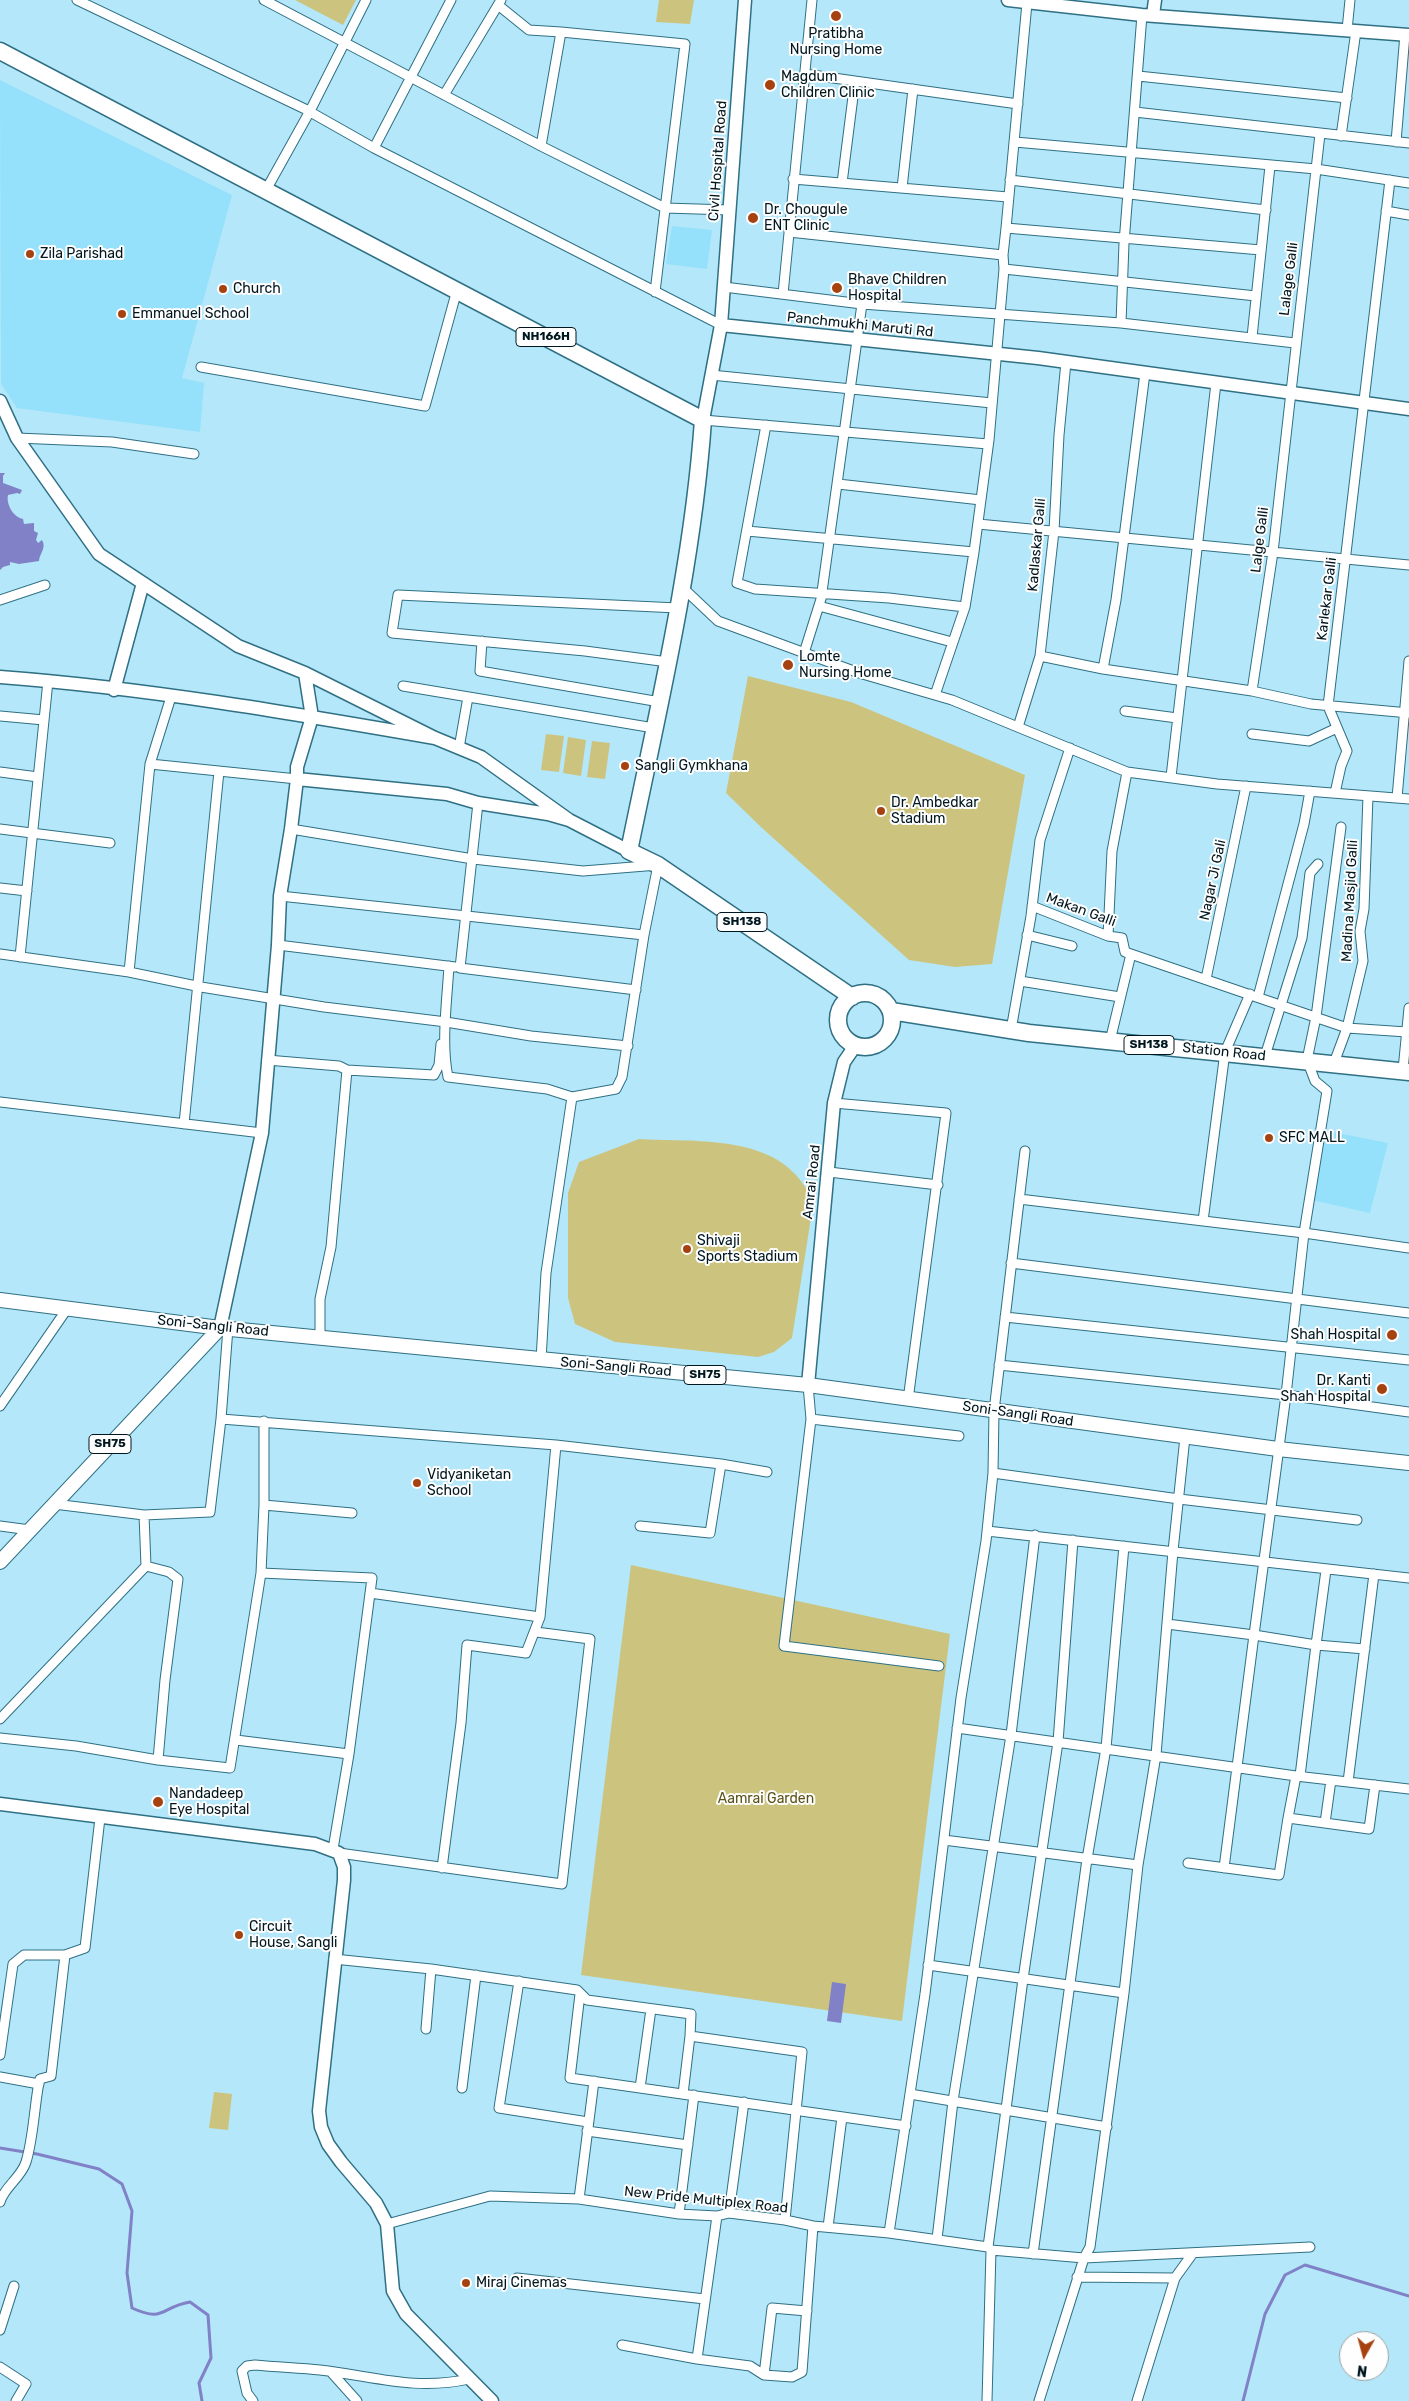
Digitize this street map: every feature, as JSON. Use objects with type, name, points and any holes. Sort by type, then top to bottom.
[{"type":"highway","name":"NH166H","points":[[0,51],[703,420]]},
{"type":"highway","points":[[629,851],[678,608],[700,470],[703,420]]},
{"type":"highway","name":"SH138","points":[[629,851],[658,865],[852,997]]},
{"type":"highway","points":[[870,994],[886,1003],[891,1011],[891,1028],[882,1042],[867,1047],[855,1046],[844,1036],[838,1019],[845,1003],[852,997],[870,994]]},
{"type":"highway","name":"Station Road","points":[[891,1011],[1011,1030],[1406,1071]]},
{"type":"main road","name":"Civil Hospital Road","points":[[703,420],[720,325],[724,287],[746,0]]},
{"type":"main road","points":[[1008,0],[1148,15],[1407,35]]},
{"type":"main road","points":[[1148,15],[1155,0]]},
{"type":"main road","name":"Panchmukhi Maruti Rd","points":[[720,325],[1066,362],[1409,408]]},
{"type":"main road","points":[[0,401],[17,438],[100,554],[238,646],[305,673],[435,738],[481,757],[569,820],[629,851]]},
{"type":"main road","points":[[114,690],[143,583]]},
{"type":"main road","points":[[224,1328],[262,1133],[278,945],[280,896],[291,829],[297,767],[312,717],[305,673]]},
{"type":"main road","points":[[0,677],[48,681],[312,717],[435,738]]},
{"type":"main road","points":[[297,779],[447,794],[478,803],[548,814],[569,820]]},
{"type":"main road","name":"Amrai Road","points":[[808,1385],[814,1302],[834,1103],[844,1062],[855,1046]]},
{"type":"main road","name":"Soni-Sangli Road","points":[[0,1300],[224,1328],[808,1385],[1186,1437],[1409,1464]]},
{"type":"main road","name":"SH75","points":[[0,1562],[224,1328]]},
{"type":"main road","points":[[0,1804],[315,1844],[336,1851],[344,1867],[344,1880],[319,2111],[321,2127],[341,2162],[376,2203],[386,2224],[393,2291],[406,2314],[492,2401]]},
{"type":"street","points":[[77,0],[310,112],[374,148],[720,325]]},
{"type":"street","points":[[264,0],[541,146],[665,208],[729,210]]},
{"type":"street","points":[[266,190],[310,112],[366,0]]},
{"type":"street","points":[[374,148],[452,0]]},
{"type":"street","points":[[783,294],[812,0]]},
{"type":"street","points":[[1342,136],[1352,30],[1350,0]]},
{"type":"street","points":[[444,95],[499,2],[529,30],[685,44],[655,292]]},
{"type":"street","points":[[935,695],[965,607],[978,524],[997,354],[1004,269],[1003,255],[1015,142],[1026,3]]},
{"type":"street","points":[[1121,323],[1124,238],[1138,76],[1148,15]]},
{"type":"street","points":[[541,146],[561,32]]},
{"type":"street","points":[[1396,142],[1407,35]]},
{"type":"street","points":[[805,74],[1018,104]]},
{"type":"street","points":[[1138,76],[1347,98]]},
{"type":"street","points":[[842,183],[856,81]]},
{"type":"street","points":[[902,188],[914,89]]},
{"type":"street","points":[[1399,110],[1409,111]]},
{"type":"street","points":[[1135,112],[1409,143]]},
{"type":"street","name":"Lalage Galli","points":[[1290,392],[1320,134]]},
{"type":"street","points":[[1015,142],[1316,169],[1409,183]]},
{"type":"street","points":[[1252,337],[1270,166]]},
{"type":"street","points":[[793,179],[1008,197]]},
{"type":"street","points":[[1010,180],[1266,210]]},
{"type":"street","name":"Karlekar Galli","points":[[1335,793],[1341,766],[1348,751],[1328,706],[1346,559],[1362,402],[1390,180]]},
{"type":"street","points":[[1386,211],[1409,215]]},
{"type":"street","points":[[1006,228],[1261,250]]},
{"type":"street","points":[[789,232],[1003,255]]},
{"type":"street","points":[[1004,269],[1256,296]]},
{"type":"street","points":[[724,287],[862,304],[1121,323],[1295,343]]},
{"type":"street","points":[[201,367],[425,406],[456,290]]},
{"type":"street","points":[[804,653],[822,593],[862,304]]},
{"type":"street","name":"Kadlaskar Galli","points":[[1018,727],[1040,656],[1054,531],[1059,435],[1066,362]]},
{"type":"street","points":[[1103,669],[1116,600],[1145,373]]},
{"type":"street","points":[[711,375],[851,390],[992,402]]},
{"type":"street","points":[[1171,777],[1216,382]]},
{"type":"street","name":"Lalge Galli","points":[[1252,690],[1273,552],[1290,392]]},
{"type":"street","points":[[703,420],[988,444]]},
{"type":"street","points":[[766,425],[737,583],[755,589],[822,593],[965,607]]},
{"type":"street","points":[[17,438],[112,442],[194,454]]},
{"type":"street","points":[[838,484],[981,500]]},
{"type":"street","points":[[978,524],[1409,565]]},
{"type":"street","points":[[747,531],[974,552]]},
{"type":"street","points":[[0,600],[45,585]]},
{"type":"street","points":[[681,587],[718,621],[859,673],[935,695],[1127,772],[1246,786],[1409,799]]},
{"type":"street","points":[[668,662],[392,633],[398,595],[678,608]]},
{"type":"street","points":[[819,606],[952,642]]},
{"type":"street","points":[[482,641],[480,671],[660,702]]},
{"type":"street","points":[[1040,656],[1103,669],[1252,690],[1328,706],[1406,712]]},
{"type":"street","points":[[1398,798],[1405,754],[1409,662]]},
{"type":"street","points":[[20,957],[48,681]]},
{"type":"street","points":[[403,686],[654,728]]},
{"type":"street","points":[[460,748],[468,697]]},
{"type":"street","points":[[129,972],[150,764],[171,698]]},
{"type":"street","points":[[1125,712],[1177,718]]},
{"type":"street","points":[[0,716],[44,720]]},
{"type":"street","points":[[1252,734],[1309,741],[1337,728]]},
{"type":"street","points":[[1011,1030],[1032,906],[1040,840],[1070,748]]},
{"type":"street","points":[[150,764],[297,779]]},
{"type":"street","points":[[184,1124],[196,986],[219,771]]},
{"type":"street","points":[[0,772],[38,776]]},
{"type":"street","points":[[1108,936],[1112,851],[1127,772]]},
{"type":"street","name":"Nagar Ji Gali","points":[[1206,979],[1246,786]]},
{"type":"street","points":[[1203,1221],[1225,1052],[1254,996],[1304,824],[1310,791]]},
{"type":"street","name":"Madina Masjid Galli","points":[[1334,1063],[1347,1028],[1363,962],[1360,931],[1364,909],[1368,796]]},
{"type":"street","points":[[460,968],[478,803]]},
{"type":"street","points":[[1224,1868],[1286,1395],[1304,1233],[1327,1091],[1315,1082],[1307,1060],[1316,1017],[1341,827]]},
{"type":"street","points":[[0,829],[110,842]]},
{"type":"street","points":[[291,829],[473,859],[583,871],[658,865],[644,935],[628,1046],[622,1077],[616,1089],[572,1097],[547,1088],[448,1077],[446,1068],[446,1022],[449,966]]},
{"type":"street","points":[[1265,1056],[1302,938],[1310,873],[1318,864]]},
{"type":"street","points":[[0,888],[27,891]]},
{"type":"street","points":[[280,896],[644,935]]},
{"type":"street","name":"Makan Galli","points":[[1032,906],[1108,936],[1122,938],[1125,952],[1130,954]]},
{"type":"street","points":[[1027,935],[1072,946]]},
{"type":"street","points":[[278,945],[636,990]]},
{"type":"street","points":[[0,954],[129,972],[196,986],[324,1007],[446,1022],[531,1036],[628,1046]]},
{"type":"street","points":[[1110,1041],[1130,954],[1347,1028],[1407,1032]]},
{"type":"street","points":[[1020,981],[1120,997]]},
{"type":"street","points":[[1406,1071],[1409,1008]]},
{"type":"street","points":[[268,1060],[338,1066],[347,1070],[434,1075],[439,1065],[441,1041],[446,1022]]},
{"type":"street","points":[[320,1338],[320,1299],[331,1247],[347,1070]]},
{"type":"street","points":[[541,1360],[546,1272],[572,1097]]},
{"type":"street","points":[[0,1102],[262,1133]]},
{"type":"street","points":[[834,1103],[946,1113],[938,1185],[908,1400]]},
{"type":"street","points":[[889,2233],[928,1965],[957,1728],[987,1530],[993,1473],[994,1411],[1024,1152]]},
{"type":"street","points":[[828,1172],[938,1185]]},
{"type":"street","points":[[1019,1199],[1304,1233],[1409,1248]]},
{"type":"street","points":[[1011,1263],[1409,1313]]},
{"type":"street","points":[[0,1406],[67,1308]]},
{"type":"street","points":[[1005,1316],[1409,1360]]},
{"type":"street","points":[[54,1504],[144,1515],[210,1512],[221,1419],[224,1328]]},
{"type":"street","points":[[999,1365],[1286,1395],[1409,1412]]},
{"type":"street","points":[[808,1385],[811,1419],[784,1646],[939,1666]]},
{"type":"street","points":[[221,1419],[556,1445],[722,1464],[767,1472]]},
{"type":"street","points":[[811,1419],[959,1436]]},
{"type":"street","points":[[0,1738],[76,1746],[158,1760],[230,1768],[236,1740],[261,1573],[264,1505],[264,1421]]},
{"type":"street","points":[[1039,2401],[1084,2258],[1090,2247],[1124,1994],[1138,1865],[1156,1755],[1173,1551],[1186,1437]]},
{"type":"street","points":[[442,1868],[461,1723],[467,1645],[526,1654],[536,1632],[540,1617],[556,1445]]},
{"type":"street","points":[[640,1526],[710,1533],[722,1464]]},
{"type":"street","points":[[993,1473],[1178,1499],[1357,1520]]},
{"type":"street","points":[[264,1505],[352,1513]]},
{"type":"street","points":[[0,1719],[146,1566],[144,1515]]},
{"type":"street","points":[[0,1526],[30,1530]]},
{"type":"street","points":[[987,1530],[1409,1578]]},
{"type":"street","points":[[938,2240],[953,2102],[1011,1735],[1035,1535]]},
{"type":"street","points":[[987,2401],[990,2249],[1005,2110],[1058,1742],[1073,1540]]},
{"type":"street","points":[[1033,2254],[1087,1859],[1106,1748],[1124,1546]]},
{"type":"street","points":[[146,1566],[169,1572],[178,1579],[165,1680],[158,1760]]},
{"type":"street","points":[[1188,1863],[1279,1875],[1288,1818],[1298,1776],[1326,1570]]},
{"type":"street","points":[[261,1573],[372,1578],[336,1851],[442,1868],[562,1884],[590,1639],[536,1632]]},
{"type":"street","points":[[1348,1782],[1374,1574]]},
{"type":"street","points":[[370,1593],[540,1617]]},
{"type":"street","points":[[1167,1624],[1365,1650]]},
{"type":"street","points":[[957,1728],[1298,1776],[1409,1789]]},
{"type":"street","points":[[236,1740],[349,1754]]},
{"type":"street","points":[[1325,1823],[1331,1780]]},
{"type":"street","points":[[1288,1818],[1369,1829],[1374,1785]]},
{"type":"street","points":[[0,2055],[12,1964],[24,1955],[65,1955],[85,1948],[100,1818]]},
{"type":"street","points":[[944,1840],[1138,1865]]},
{"type":"street","points":[[0,2202],[2,2196],[19,2176],[25,2163],[40,2079],[51,2076],[65,1955]]},
{"type":"street","points":[[334,1959],[431,1969],[519,1981],[577,1990],[587,2000],[691,2014],[683,2094]]},
{"type":"street","points":[[928,1965],[1124,1994]]},
{"type":"street","points":[[426,2029],[431,1969]]},
{"type":"street","points":[[462,2088],[476,1975]]},
{"type":"street","points":[[519,1981],[499,2108],[688,2145]]},
{"type":"street","points":[[580,1994],[570,2078],[906,2126]]},
{"type":"street","points":[[640,2088],[651,2009]]},
{"type":"street","points":[[690,2036],[802,2052],[785,2220]]},
{"type":"street","points":[[0,2077],[39,2084]]},
{"type":"street","points":[[579,2199],[594,2081]]},
{"type":"street","points":[[910,2094],[1106,2127]]},
{"type":"street","points":[[679,2214],[694,2095]]},
{"type":"street","points":[[729,2213],[744,2102]]},
{"type":"street","points":[[828,2227],[842,2116]]},
{"type":"street","name":"New Pride Multiplex Road","points":[[386,2224],[490,2196],[579,2199],[679,2214],[717,2216],[729,2213],[785,2220],[813,2226],[889,2233],[990,2249],[1084,2258],[1310,2247]]},
{"type":"street","points":[[697,2359],[717,2216]]},
{"type":"street","points":[[622,2345],[697,2359],[750,2366],[764,2374],[792,2377],[802,2372],[813,2226]]},
{"type":"street","points":[[1137,2401],[1175,2278],[1193,2253]]},
{"type":"street","points":[[1078,2277],[1175,2278]]},
{"type":"street","points":[[517,2278],[705,2299]]},
{"type":"street","points":[[0,2330],[14,2286]]},
{"type":"street","points":[[764,2374],[772,2308],[807,2311]]},
{"type":"street","points":[[252,2401],[247,2393],[242,2371],[247,2366],[255,2365],[331,2372],[400,2384],[444,2384],[469,2379]]},
{"type":"street","points":[[0,2367],[26,2384],[16,2401]]},
{"type":"street","points":[[331,2372],[357,2401]]},
{"type":"shaded area","name":"Emmanuel School","points":[[0,80],[232,195],[182,378],[204,383],[200,432],[17,408],[1,384]]},
{"type":"shaded area","points":[[672,226],[712,230],[707,269],[666,264]]},
{"type":"shaded area","points":[[0,473],[5,473],[3,483],[22,490],[20,494],[8,495],[9,506],[16,516],[23,519],[24,524],[34,523],[34,531],[38,533],[36,540],[38,543],[42,540],[44,546],[39,561],[19,564],[10,562],[10,565],[0,570]]},
{"type":"shaded area","points":[[1327,1131],[1388,1143],[1370,1213],[1312,1200]]},
{"type":"shaded area","points":[[832,1982],[846,1984],[841,2023],[827,2021]]},
{"type":"green space","points":[[295,0],[356,0],[343,25]]},
{"type":"green space","points":[[659,0],[694,0],[690,24],[656,22]]},
{"type":"green space","name":"Dr. Ambedkar Stadium","points":[[748,676],[851,702],[1025,775],[992,964],[955,967],[909,960],[762,828],[726,793]]},
{"type":"green space","points":[[546,734],[564,736],[559,772],[541,770]]},
{"type":"green space","points":[[568,737],[586,740],[581,776],[563,773]]},
{"type":"green space","points":[[592,741],[610,743],[605,779],[587,777]]},
{"type":"green space","name":"Shivaji Sports Stadium","points":[[639,1139],[722,1143],[763,1153],[781,1162],[796,1175],[814,1199],[792,1338],[774,1352],[758,1357],[615,1342],[575,1324],[568,1298],[568,1193],[579,1162]]},
{"type":"green space","name":"Aamrai Garden","points":[[631,1565],[950,1634],[902,2021],[581,1975]]},
{"type":"green space","points":[[214,2092],[232,2094],[228,2130],[209,2128]]},
{"type":"waterway","points":[[0,2148],[37,2154],[99,2169],[122,2184],[132,2211],[127,2273],[132,2308],[157,2314],[180,2304],[190,2302],[208,2315],[211,2358],[199,2383],[202,2401]]},
{"type":"waterway","points":[[1243,2401],[1265,2314],[1285,2275],[1305,2265],[1409,2296]]},
{"type":"place","name":"Pratibha Nursing Home","points":[[836,16]]},
{"type":"place","name":"Magdum Children Clinic","points":[[770,85]]},
{"type":"place","name":"Dr. Chougule ENT Clinic","points":[[753,218]]},
{"type":"place","name":"Zila Parishad","points":[[30,254]]},
{"type":"place","name":"Bhave Children Hospital","points":[[837,288]]},
{"type":"place","name":"Church","points":[[223,289]]},
{"type":"place","name":"Emmanuel School","points":[[122,314]]},
{"type":"place","name":"Lomte Nursing Home","points":[[788,665]]},
{"type":"place","name":"Sangli Gymkhana","points":[[625,766]]},
{"type":"place","name":"Dr. Ambedkar Stadium","points":[[881,811]]},
{"type":"place","name":"SFC MALL","points":[[1269,1138]]},
{"type":"place","name":"Shivaji Sports Stadium","points":[[687,1249]]},
{"type":"place","name":"Shah Hospital","points":[[1392,1335]]},
{"type":"place","name":"Dr. Kanti Shah Hospital","points":[[1382,1389]]},
{"type":"place","name":"Vidyaniketan School","points":[[417,1483]]},
{"type":"place","name":"Nandadeep Eye Hospital","points":[[158,1802]]},
{"type":"place","name":"Circuit House, Sangli","points":[[239,1935]]},
{"type":"place","name":"Miraj Cinemas","points":[[466,2283]]}]
